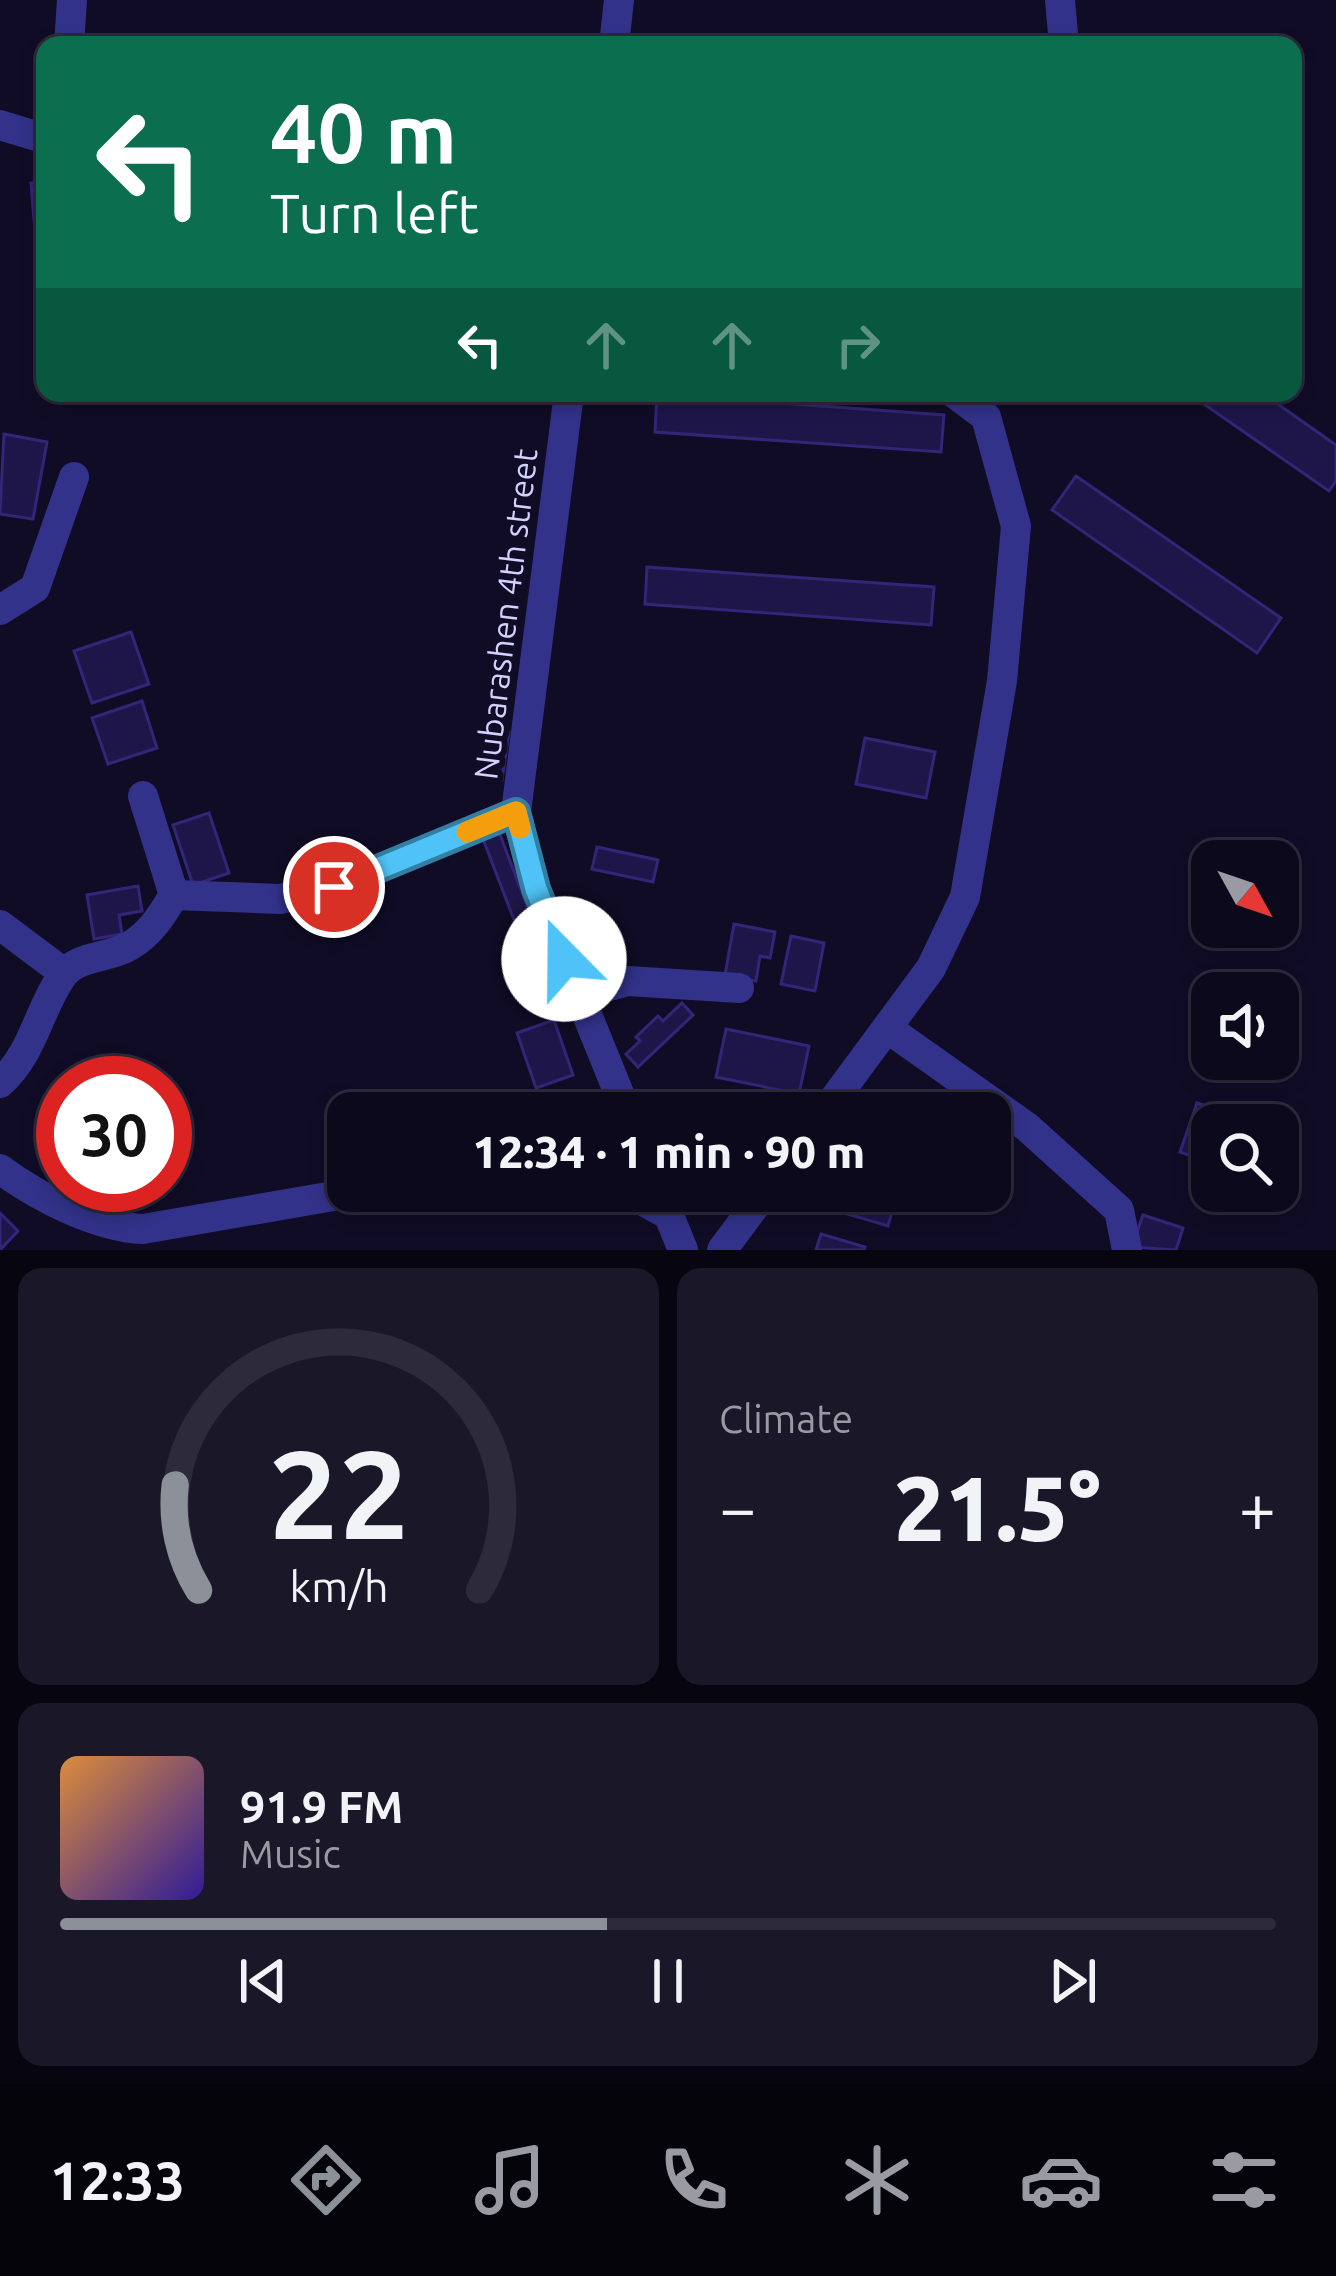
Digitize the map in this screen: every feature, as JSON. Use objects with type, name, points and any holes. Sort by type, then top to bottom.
[{"type":"street","points":[[70,36],[72,0]]},
{"type":"street","points":[[615,36],[619,0]]},
{"type":"street","points":[[1060,0],[1063,36]]},
{"type":"street","points":[[0,125],[36,136]]},
{"type":"street","name":"Nubarashen 4th street","points":[[568,402],[516,812],[536,889],[619,1092]]},
{"type":"street","points":[[840,1092],[931,968],[965,897],[1002,681],[1016,526],[986,417],[967,402]]},
{"type":"street","points":[[0,610],[35,588],[74,477]]},
{"type":"street","points":[[0,1083],[18,1067],[64,973],[88,958],[128,948],[157,923],[174,895],[143,796]]},
{"type":"street","points":[[174,895],[280,899],[334,887],[516,812]]},
{"type":"street","points":[[0,925],[64,973]]},
{"type":"street","points":[[579,994],[628,981],[740,988]]},
{"type":"street","points":[[887,1028],[1027,1127],[1119,1210],[1126,1250]]},
{"type":"street","points":[[0,1169],[113,1228],[143,1229],[327,1197]]},
{"type":"street","points":[[668,1212],[683,1250]]},
{"type":"street","points":[[722,1250],[750,1212]]},
{"type":"building","points":[[36,182],[34,221],[31,183]]},
{"type":"building","points":[[657,402],[766,402],[944,415],[941,452],[655,432]]},
{"type":"building","points":[[1201,402],[1275,402],[1336,445],[1336,481],[1329,491]]},
{"type":"building","points":[[4,434],[47,442],[33,519],[0,514]]},
{"type":"building","points":[[1076,476],[1281,618],[1257,653],[1052,510]]},
{"type":"building","points":[[647,567],[934,587],[931,625],[645,604]]},
{"type":"building","points":[[131,632],[149,684],[92,703],[74,651]]},
{"type":"building","points":[[142,701],[157,748],[108,764],[92,718]]},
{"type":"building","points":[[496,730],[509,732],[502,780],[489,779]]},
{"type":"building","points":[[865,738],[935,752],[926,798],[856,784]]},
{"type":"building","points":[[209,813],[229,873],[193,885],[173,825]]},
{"type":"building","points":[[499,832],[532,919],[516,925],[483,839]]},
{"type":"building","points":[[597,847],[658,860],[653,882],[592,869]]},
{"type":"building","points":[[138,886],[142,911],[119,915],[122,934],[94,939],[87,895]]},
{"type":"building","points":[[734,924],[775,932],[770,958],[760,956],[756,981],[725,975]]},
{"type":"building","points":[[791,936],[824,943],[815,991],[781,984]]},
{"type":"building","points":[[682,1003],[693,1015],[638,1067],[626,1054],[640,1041],[636,1037],[658,1016],[663,1021]]},
{"type":"building","points":[[554,1020],[573,1075],[536,1088],[517,1033]]},
{"type":"building","points":[[726,1029],[809,1046],[799,1092],[716,1077]]},
{"type":"building","points":[[1191,1120],[1191,1156],[1180,1152]]},
{"type":"building","points":[[844,1212],[892,1212],[888,1226]]},
{"type":"building","points":[[0,1213],[18,1231],[0,1250]]},
{"type":"building","points":[[1143,1215],[1183,1228],[1176,1250],[1132,1247]]},
{"type":"building","points":[[821,1234],[865,1247],[864,1250],[816,1250]]},
{"type":"slow traffic","points":[[467,832],[516,812],[520,828]]},
{"type":"route","points":[[334,887],[516,812],[536,889],[564,959]]}]
